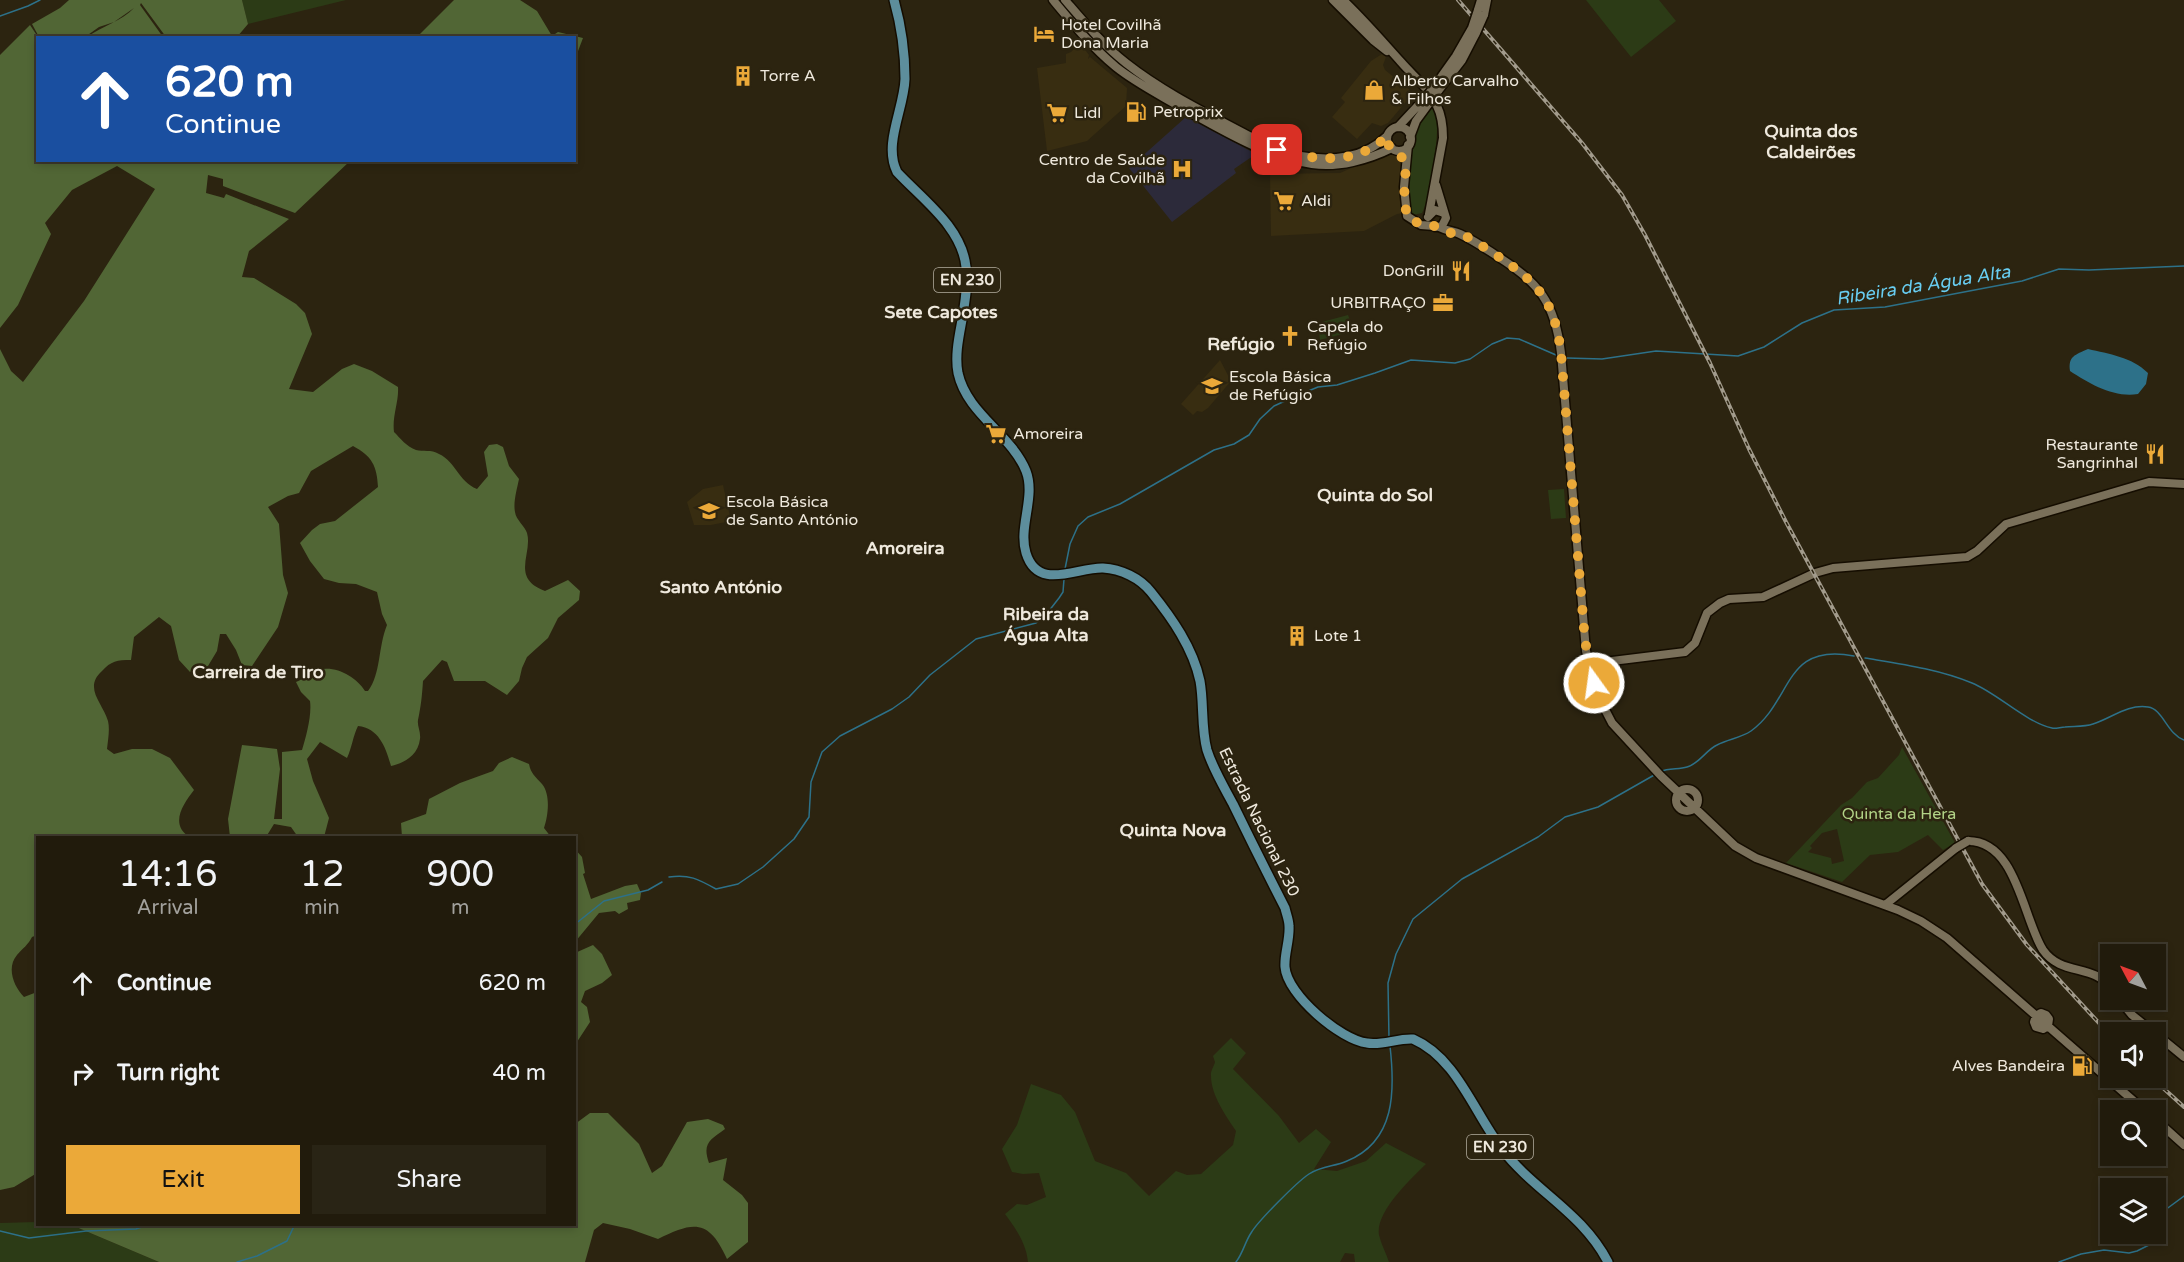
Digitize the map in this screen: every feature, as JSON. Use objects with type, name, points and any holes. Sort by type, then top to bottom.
[{"type":"main road","name":"Estrada Nacional 230","points":[[894,0],[905,80],[892,146],[893,165],[904,180],[948,225],[960,243],[966,265],[967,285],[957,360],[959,375],[970,401],[1019,457],[1026,471],[1029,485],[1026,553],[1034,567],[1051,576],[1101,568],[1115,570],[1130,575],[1150,592],[1182,636],[1194,663],[1200,681],[1209,754],[1285,908],[1289,926],[1285,966],[1287,978],[1293,990],[1303,1002],[1353,1040],[1372,1044],[1413,1039],[1419,1042],[1448,1068],[1469,1095],[1494,1138],[1510,1159],[1576,1218],[1596,1240],[1608,1262]]},
{"type":"main road","points":[[1053,0],[1091,44],[1118,69],[1164,98],[1214,125],[1276,155],[1313,164],[1362,160],[1394,149],[1403,149],[1428,100],[1462,60],[1487,0]]},
{"type":"main road","points":[[1065,0],[1103,42],[1127,64],[1201,110],[1277,150],[1308,158],[1336,158],[1367,151],[1379,145],[1391,130],[1398,127],[1428,100]]},
{"type":"main road","points":[[1333,0],[1373,40],[1401,62]]},
{"type":"main road","points":[[1343,0],[1378,34],[1401,62],[1428,89],[1439,108],[1443,127],[1436,185],[1445,216],[1457,233]]},
{"type":"main road","points":[[1481,0],[1481,13]]},
{"type":"main road","points":[[1398,127],[1407,130],[1409,141],[1409,159],[1406,163],[1405,206],[1407,216],[1421,225],[1457,233],[1485,248],[1528,278],[1543,294],[1556,322],[1561,353],[1586,651],[1594,683],[1612,723],[1679,792]]},
{"type":"main road","points":[[1387,136],[1388,142],[1406,163]]},
{"type":"main road","points":[[1436,185],[1433,189],[1429,215],[1429,221],[1436,227]]},
{"type":"main road","points":[[1414,220],[1429,215],[1435,210],[1445,216]]},
{"type":"main road","points":[[1436,227],[1444,224],[1445,216]]},
{"type":"main road","points":[[1590,666],[1598,667],[1604,663],[1685,652],[1695,643],[1707,613],[1713,606],[1729,599],[1763,597],[1815,573],[1833,568],[1967,557],[1977,551],[2006,524],[2149,482],[2184,484]]},
{"type":"main road","points":[[1586,651],[1604,663]]},
{"type":"main road","points":[[1594,683],[1604,663]]},
{"type":"main road","points":[[1689,789],[1695,792],[1698,798],[1695,808],[1685,811],[1679,808],[1676,798],[1679,792],[1689,789]]},
{"type":"main road","points":[[1695,808],[1735,846],[1755,858],[1885,905],[1921,921],[1947,939],[2036,1016],[2041,1013],[2046,1014],[2049,1019],[2048,1026],[2133,1100]]},
{"type":"main road","points":[[1885,905],[1956,848],[1968,841],[1987,844],[2004,862],[2016,883],[2034,931],[2047,954],[2067,967],[2100,976]]},
{"type":"main road","points":[[2128,1010],[2141,1022]]},
{"type":"main road","points":[[2166,1043],[2184,1058]]},
{"type":"main road","points":[[2166,1129],[2184,1145]]},
{"type":"shaded area","points":[[1080,43],[1089,55],[1088,59],[1090,57],[1127,88],[1126,106],[1087,141],[1047,151],[1037,68],[1066,63],[1066,54]]},
{"type":"shaded area","points":[[1382,54],[1386,57],[1383,65],[1385,70],[1409,89],[1410,97],[1388,123],[1381,126],[1372,123],[1357,139],[1332,117],[1345,102],[1341,98],[1371,61]]},
{"type":"shaded area","name":"Centro de Saúde da Covilhã","points":[[1186,117],[1258,155],[1234,169],[1236,173],[1172,222],[1129,168]]},
{"type":"shaded area","points":[[1388,152],[1398,154],[1403,161],[1403,213],[1364,231],[1271,236],[1270,174],[1340,173]]},
{"type":"shaded area","name":"Escola Básica de Refúgio","points":[[1220,360],[1231,381],[1208,408],[1202,412],[1197,411],[1193,415],[1181,404]]},
{"type":"shaded area","name":"Escola Básica de Santo António","points":[[723,485],[731,521],[711,525],[694,525],[687,502],[703,489]]},
{"type":"green space","points":[[69,0],[242,0],[248,24],[238,36],[165,36],[141,3],[140,5],[162,36],[89,36],[114,22],[99,27],[86,36],[38,36],[32,24],[60,8]]},
{"type":"green space","points":[[242,0],[346,0],[248,24]]},
{"type":"green space","points":[[454,0],[520,0],[537,11],[552,36],[418,36]]},
{"type":"green space","points":[[1586,0],[1659,0],[1676,21],[1631,57]]},
{"type":"green space","points":[[30,25],[37,36],[36,162],[349,162],[295,213],[223,186],[223,179],[208,175],[206,193],[224,198],[226,194],[289,219],[249,251],[242,277],[254,278],[296,304],[305,313],[312,334],[289,389],[313,392],[342,369],[354,364],[372,371],[398,387],[394,432],[413,449],[436,452],[445,457],[465,481],[477,489],[488,476],[484,452],[489,445],[497,444],[503,447],[509,466],[519,479],[515,508],[517,518],[527,533],[525,565],[528,579],[534,586],[545,591],[568,580],[580,591],[579,600],[558,618],[548,638],[527,657],[519,681],[507,695],[485,681],[454,681],[447,662],[442,660],[423,681],[418,722],[419,745],[414,754],[401,763],[391,766],[387,752],[376,735],[358,726],[347,758],[320,742],[307,759],[313,781],[329,818],[324,836],[297,836],[291,827],[274,824],[267,836],[230,836],[228,819],[242,745],[277,749],[280,769],[274,819],[282,819],[282,752],[302,750],[310,713],[310,701],[301,692],[296,682],[315,671],[332,669],[345,673],[365,691],[368,691],[375,677],[387,625],[377,592],[356,584],[324,579],[300,543],[320,524],[335,521],[378,487],[375,467],[369,458],[353,446],[311,471],[299,493],[268,507],[279,524],[283,575],[288,593],[278,627],[252,666],[242,665],[226,634],[220,634],[217,651],[208,666],[190,672],[179,660],[171,626],[159,617],[134,637],[131,660],[111,663],[94,683],[96,696],[108,721],[107,749],[114,754],[132,749],[152,749],[170,758],[194,790],[182,808],[179,821],[180,827],[189,836],[36,836],[36,935],[17,955],[12,971],[14,983],[24,997],[36,992],[36,1174],[14,1187],[0,1190],[0,349],[11,371],[23,382],[84,301],[155,189],[117,166],[72,190],[45,223],[51,234],[18,305],[0,328],[0,55]]},
{"type":"green space","points":[[558,32],[575,36],[552,36]]},
{"type":"green space","points":[[576,36],[583,38],[576,56]]},
{"type":"green space","points":[[1432,106],[1437,126],[1428,197],[1422,213],[1413,215],[1408,199],[1408,188],[1414,133]]},
{"type":"green space","points":[[1348,315],[1354,331],[1320,340],[1318,323]]},
{"type":"green space","points":[[1564,489],[1566,518],[1551,519],[1548,490]]},
{"type":"green space","name":"Quinta da Hera","points":[[1902,747],[1955,843],[1943,850],[1928,835],[1898,852],[1870,855],[1842,882],[1786,863],[1841,805],[1852,798],[1867,782],[1878,778],[1899,755]],"holes":[[[1837,829],[1844,861],[1832,864],[1831,858],[1808,852],[1812,848],[1810,846],[1822,833]]]},
{"type":"green space","points":[[512,757],[529,764],[532,773],[547,794],[547,818],[544,828],[550,836],[402,836],[401,823],[426,814],[429,799],[460,783],[493,771],[499,763]]},
{"type":"green space","points":[[576,850],[582,857],[585,873],[583,874],[591,899],[625,886],[637,884],[641,893],[640,900],[627,903],[628,909],[619,914],[615,911],[599,913],[576,941]]},
{"type":"green space","points":[[593,945],[602,954],[612,975],[585,991],[581,1002],[587,1007],[590,1022],[576,1043],[576,953]]},
{"type":"green space","points":[[1231,1038],[1246,1053],[1233,1069],[1279,1116],[1299,1143],[1316,1129],[1331,1142],[1314,1169],[1337,1171],[1366,1161],[1386,1143],[1426,1164],[1395,1196],[1379,1226],[1379,1235],[1389,1262],[1355,1262],[1354,1254],[1345,1253],[1340,1262],[1028,1262],[1023,1242],[1005,1214],[1017,1204],[1027,1205],[1046,1197],[1039,1173],[1012,1172],[1002,1149],[1017,1125],[1031,1084],[1061,1095],[1075,1112],[1095,1161],[1126,1173],[1149,1196],[1176,1171],[1187,1175],[1201,1174],[1233,1145],[1236,1131],[1216,1098],[1211,1074],[1215,1062],[1213,1056]]},
{"type":"green space","points":[[590,1113],[608,1113],[639,1144],[652,1173],[662,1166],[687,1122],[708,1119],[723,1125],[725,1129],[707,1146],[707,1156],[709,1163],[727,1158],[723,1180],[742,1195],[748,1203],[748,1242],[727,1259],[714,1236],[699,1227],[681,1229],[658,1239],[603,1223],[594,1230],[585,1262],[159,1262],[74,1226],[576,1226],[576,1123]]},
{"type":"green space","points":[[36,1222],[36,1226],[74,1226],[159,1262],[0,1262],[0,1223]]},
{"type":"water","points":[[2088,349],[2135,363],[2148,373],[2146,384],[2138,394],[2120,394],[2094,385],[2070,371],[2071,359]]},
{"type":"waterway","points":[[0,16],[40,0]]},
{"type":"waterway","name":"Ribeira da Água Alta","points":[[1567,358],[1602,359],[1656,351],[1738,356],[1764,347],[1802,323],[1834,310],[1885,307],[2022,281],[2059,269],[2184,266]]},
{"type":"waterway","name":"Ribeira da Água Alta","points":[[1065,569],[1070,544],[1078,526],[1088,517],[1120,504],[1214,450],[1234,444],[1249,435],[1260,419],[1274,406],[1296,396],[1318,387],[1337,385],[1411,360],[1455,363],[1470,359],[1492,344],[1507,338],[1519,339],[1556,355]]},
{"type":"waterway","name":"Ribeira da Água Alta","points":[[669,877],[693,878],[716,889],[738,884],[763,867],[794,839],[809,817],[811,782],[822,752],[840,736],[892,709],[909,697],[930,675],[976,639],[1036,623],[1045,616],[1063,592],[1064,579]]},
{"type":"waterway","points":[[1660,772],[1691,765],[1713,747],[1751,731],[1765,719],[1801,666],[1814,658],[1831,654],[1854,656]]},
{"type":"waterway","points":[[1865,658],[1959,678],[1982,688],[2032,720],[2053,728],[2090,725],[2126,709],[2148,707],[2158,712],[2173,733],[2184,740]]},
{"type":"waterway","points":[[1389,1038],[1388,983],[1396,954],[1413,919],[1462,879],[1538,837],[1565,817],[1598,807],[1656,774]]},
{"type":"waterway","name":"Ribeira da Água Alta","points":[[576,923],[604,901],[648,890],[662,882]]},
{"type":"waterway","points":[[1236,1262],[1255,1227],[1303,1178],[1319,1169],[1347,1161],[1363,1152],[1375,1141],[1389,1112],[1392,1096],[1390,1046]]},
{"type":"waterway","points":[[2059,1262],[2081,1254],[2104,1250],[2129,1253],[2149,1245],[2160,1231],[2161,1213],[2184,1196]]},
{"type":"waterway","name":"Ribeira da Água Alta","points":[[0,1231],[29,1238],[86,1231],[136,1229],[144,1226]]},
{"type":"waterway","points":[[237,1262],[257,1256],[287,1241],[294,1226]]},
{"type":"railway","points":[[1458,0],[1582,143],[1622,195],[1645,235],[1710,363],[1749,449],[1786,522],[1982,884],[2027,945],[2100,1024]]},
{"type":"railway","points":[[2163,1088],[2184,1107]]},
{"type":"place","name":"Hotel Covilhã Dona Maria","points":[[1044,34]]},
{"type":"place","name":"Torre A","points":[[743,76]]},
{"type":"place","name":"Alberto Carvalho & Filhos","points":[[1374,90]]},
{"type":"place","name":"Petroprix","points":[[1136,112]]},
{"type":"place","name":"Lidl","points":[[1057,113]]},
{"type":"place","name":"Centro de Saúde da Covilhã","points":[[1182,169]]},
{"type":"place","name":"Aldi","points":[[1284,201]]},
{"type":"place","name":"DonGrill","points":[[1461,271]]},
{"type":"place","name":"URBITRAÇO","points":[[1443,303]]},
{"type":"place","name":"Capela do Refúgio","points":[[1290,336]]},
{"type":"place","name":"Escola Básica de Refúgio","points":[[1212,386]]},
{"type":"place","name":"Amoreira","points":[[996,434]]},
{"type":"place","name":"Restaurante Sangrinhal","points":[[2155,454]]},
{"type":"place","name":"Escola Básica de Santo António","points":[[709,511]]},
{"type":"place","name":"Lote 1","points":[[1297,636]]},
{"type":"place","name":"Alves Bandeira","points":[[2082,1066]]},
{"type":"district","name":"Quinta dos Caldeirões","points":[[1811,141]]},
{"type":"district","name":"Sete Capotes","points":[[941,312]]},
{"type":"district","name":"Refúgio","points":[[1241,344]]},
{"type":"district","name":"Quinta do Sol","points":[[1375,495]]},
{"type":"district","name":"Amoreira","points":[[905,548]]},
{"type":"district","name":"Santo António","points":[[721,587]]},
{"type":"district","name":"Ribeira da Água Alta","points":[[1046,624]]},
{"type":"district","name":"Carreira de Tiro","points":[[258,672]]},
{"type":"district","name":"Quinta Nova","points":[[1173,830]]},
{"type":"route","points":[[1277,150],[1308,158],[1336,158],[1367,151],[1379,145],[1387,136],[1389,146],[1396,150],[1406,163],[1404,199],[1407,216],[1421,225],[1439,227],[1454,234],[1457,233],[1485,248],[1520,270],[1543,294],[1556,322],[1561,353],[1586,651],[1594,683]]}]
